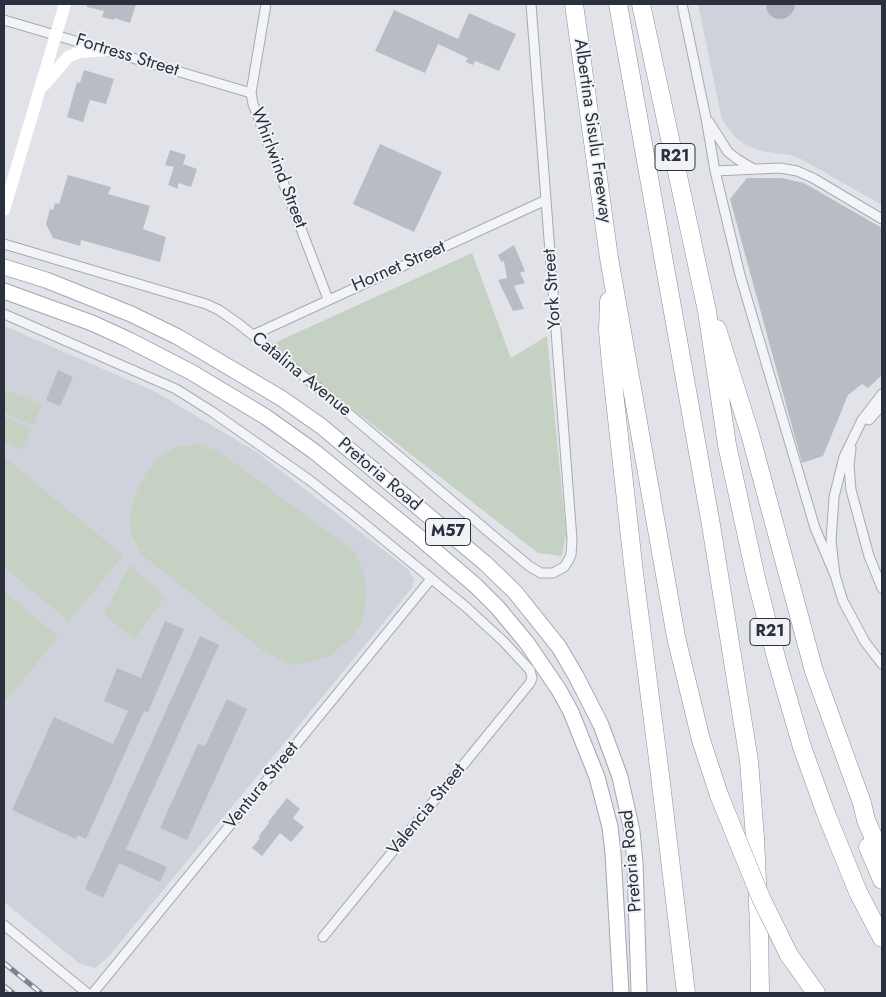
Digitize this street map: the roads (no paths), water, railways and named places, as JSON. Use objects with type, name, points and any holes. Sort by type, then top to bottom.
[{"type":"highway","name":"Albertina Sisulu Freeway","points":[[574,4],[609,258]]},
{"type":"highway","points":[[618,4],[711,525],[748,761],[756,857],[760,993]]},
{"type":"highway","name":"R21","points":[[642,4],[707,311],[727,445],[756,578],[777,661],[802,746],[825,811],[858,892],[882,938]]},
{"type":"highway","points":[[609,258],[676,637],[701,740],[719,795],[761,898],[789,955],[816,993]]},
{"type":"highway","points":[[609,258],[608,331],[611,364],[639,615],[686,993]]},
{"type":"highway","points":[[707,311],[720,336],[750,434],[814,671],[862,803],[866,820],[882,857]]},
{"type":"highway","points":[[814,671],[821,715],[834,755],[882,880]]},
{"type":"highway","points":[[862,803],[870,814],[882,839]]},
{"type":"main road","name":"Pretoria Road","points":[[4,267],[46,280],[131,314],[178,337],[281,398],[321,426],[485,563],[515,592],[559,647],[590,700],[620,777],[632,831],[635,863],[639,993]]},
{"type":"main road","name":"Pretoria Road","points":[[4,291],[92,323],[129,340],[191,372],[266,417],[315,452],[411,531],[476,586],[498,608],[527,643],[559,690],[574,720],[597,777],[610,827],[613,853],[621,993]]},
{"type":"street","points":[[4,210],[65,4]]},
{"type":"street","name":"Whirlwind Street","points":[[266,4],[251,92],[256,115],[328,299]]},
{"type":"street","name":"York Street","points":[[531,4],[572,539],[571,555],[564,567],[559,571]]},
{"type":"street","points":[[682,4],[715,171],[740,275],[815,528],[835,575],[843,602],[865,642],[882,664]]},
{"type":"street","name":"Fortress Street","points":[[4,20],[251,92]]},
{"type":"street","points":[[40,90],[68,57],[80,52],[108,50]]},
{"type":"street","points":[[706,118],[728,152],[737,160],[753,168]]},
{"type":"street","points":[[715,171],[780,168],[804,173],[882,219]]},
{"type":"street","name":"Hornet Street","points":[[253,335],[546,200]]},
{"type":"street","name":"Catalina Avenue","points":[[4,244],[212,306],[228,315],[323,392],[529,566],[541,573],[553,574],[559,571]]},
{"type":"street","points":[[4,314],[123,365],[193,399],[308,479],[431,579]]},
{"type":"street","points":[[835,575],[830,541],[833,505],[839,474],[853,438],[868,412],[882,394]]},
{"type":"street","points":[[882,405],[853,438],[849,466],[851,490],[869,556],[882,588]]},
{"type":"street","name":"Valencia Street","points":[[323,937],[530,683],[532,678],[530,670],[503,641],[431,579]]},
{"type":"street","name":"Ventura Street","points":[[93,993],[431,579]]},
{"type":"street","points":[[4,925],[87,993]]},
{"type":"railway","points":[[4,963],[41,993]]},
{"type":"railway","points":[[4,986],[13,993]]}]
